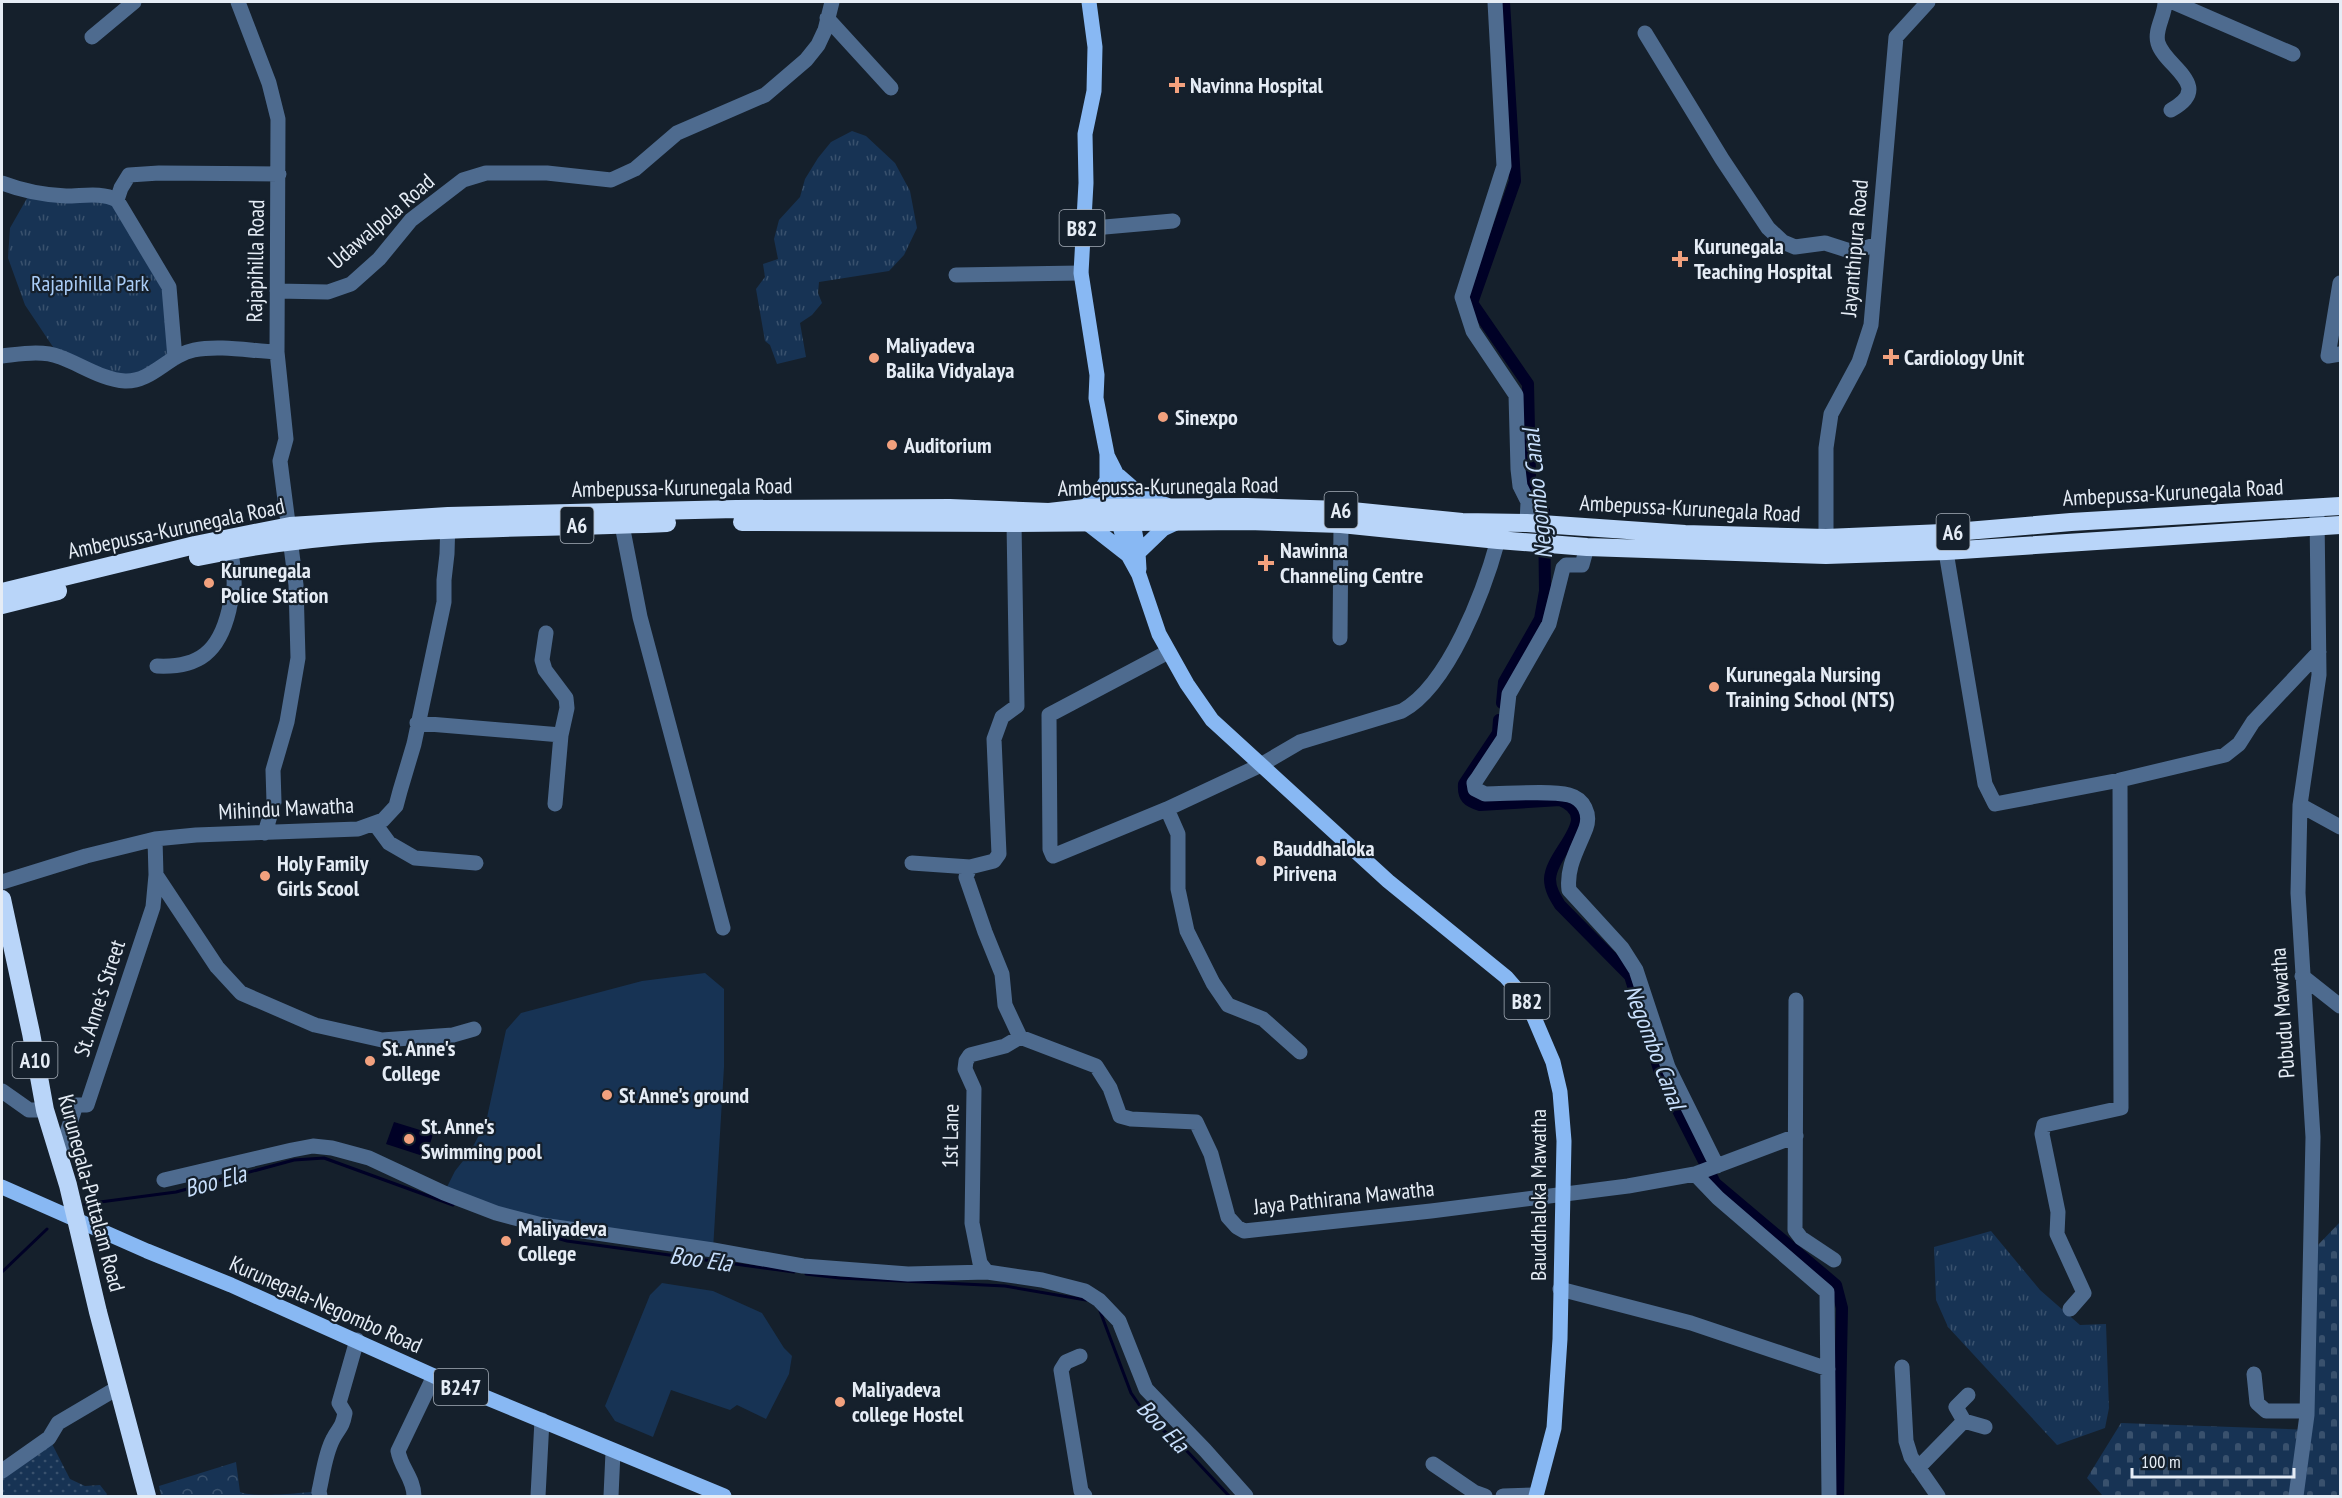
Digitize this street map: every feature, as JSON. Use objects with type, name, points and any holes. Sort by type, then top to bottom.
[{"type":"highway","name":"Ambepussa-Kurunegala Road","points":[[1945,542],[2071,522],[2340,506]]},
{"type":"highway","name":"Ambepussa-Kurunegala Road","points":[[2,592],[205,543],[290,533],[448,522],[736,509],[950,508],[1049,512],[1085,516]]},
{"type":"highway","name":"Ambepussa-Kurunegala Road","points":[[448,522],[622,525],[726,522],[1014,523],[1085,516],[1342,510],[1462,522],[1527,523],[1826,546]]},
{"type":"highway","name":"Ambepussa-Kurunegala Road","points":[[1176,515],[1247,521],[1341,524],[1587,547],[1826,546],[2340,525]]},
{"type":"highway","name":"Ambepussa-Kurunegala Road","points":[[2,605],[231,550],[290,533]]},
{"type":"highway","name":"Kurunegala-Puttalam Road","points":[[2,898],[31,1034],[39,1110],[59,1157],[70,1217],[115,1389],[140,1497]]},
{"type":"highway","name":"Kurunegala-Puttalam Road","points":[[2,949],[49,1158],[70,1217]]},
{"type":"highway","name":"Kurunegala-Puttalam Road","points":[[115,1389],[147,1497]]},
{"type":"main road","name":"B82","points":[[1089,2],[1095,47],[1094,91],[1085,134],[1086,183],[1081,273],[1097,375],[1096,398],[1107,454],[1124,516]]},
{"type":"main road","points":[[1113,478],[1176,515],[1133,554],[1085,516],[1099,493],[1113,478]]},
{"type":"main road","name":"Bauddhaloka Mawatha","points":[[1124,516],[1139,574],[1168,652],[1212,720],[1259,766],[1388,881],[1506,977],[1527,1000],[1553,1062],[1560,1092],[1564,1141],[1554,1428],[1536,1496]]},
{"type":"main road","name":"Kurunegala-Negombo Road","points":[[2,1186],[357,1340],[434,1376],[724,1497]]},
{"type":"street","points":[[92,38],[134,2]]},
{"type":"street","name":"Rajapihilla Road","points":[[238,2],[269,83],[278,119],[277,352],[286,439],[280,461],[297,603],[298,658],[287,722],[273,770],[274,801],[266,833]]},
{"type":"street","name":"Udawalpola Road","points":[[277,291],[328,292],[351,284],[379,259],[411,220],[463,180],[486,173],[548,173],[610,180],[635,169],[677,133],[765,95],[806,60],[818,45],[825,30],[832,2]]},
{"type":"street","points":[[1495,2],[1504,166],[1462,297],[1473,331],[1516,395],[1518,469],[1520,486],[1528,502],[1527,523]]},
{"type":"street","name":"Jayanthipura Road","points":[[1826,546],[1826,448],[1831,414],[1859,362],[1871,325],[1896,37],[1928,2]]},
{"type":"street","points":[[2165,2],[2165,12],[2157,34],[2158,45],[2187,79],[2189,90],[2183,103],[2171,110]]},
{"type":"street","points":[[2173,2],[2293,54]]},
{"type":"street","points":[[827,18],[891,88]]},
{"type":"street","points":[[1645,33],[1722,159],[1768,228],[1783,242],[1795,247],[1825,243],[1853,252],[1877,244]]},
{"type":"street","points":[[117,200],[129,175],[279,174]]},
{"type":"street","points":[[2,183],[30,193],[68,196],[107,195],[117,200],[169,287],[176,358]]},
{"type":"street","points":[[1082,229],[1173,221]]},
{"type":"street","points":[[956,275],[1081,273]]},
{"type":"street","points":[[2340,283],[2328,356],[2340,354]]},
{"type":"street","points":[[2,356],[37,352],[59,356],[123,381],[137,380],[151,374],[168,361],[194,350],[277,352]]},
{"type":"street","name":"Pubudu Mawatha","points":[[2296,1497],[2307,1411],[2313,1137],[2298,893],[2300,805],[2319,675],[2317,507]]},
{"type":"street","name":"Mihindu Mawatha","points":[[2,882],[86,856],[155,839],[196,835],[358,829],[375,824],[396,806],[414,744],[444,602],[448,522]]},
{"type":"street","points":[[912,863],[970,867],[994,861],[999,854],[994,739],[1002,717],[1017,706],[1014,523]]},
{"type":"street","points":[[1340,638],[1341,524]]},
{"type":"street","points":[[622,525],[640,616],[723,928]]},
{"type":"street","points":[[1168,652],[1049,715],[1050,849],[1053,856],[1167,809],[1259,766],[1300,742],[1402,711],[1415,704],[1427,691],[1462,636],[1486,582],[1498,540]]},
{"type":"street","points":[[1945,542],[1985,784],[1995,804],[2120,780],[2225,755],[2239,744],[2253,723],[2319,652]]},
{"type":"street","points":[[1587,547],[1582,565],[1566,565],[1563,568],[1549,624],[1509,694],[1504,738],[1474,783],[1475,789],[1485,794],[1564,794],[1571,796],[1584,806],[1588,820],[1569,870],[1569,890],[1622,948],[1636,970],[1668,1068],[1718,1166]]},
{"type":"street","points":[[157,666],[178,667],[195,662],[211,651],[225,624],[234,587],[231,550]]},
{"type":"street","points":[[546,633],[542,660],[545,670],[566,698],[567,708],[561,735],[561,762],[555,804]]},
{"type":"street","points":[[417,723],[561,735]]},
{"type":"street","points":[[2070,1309],[2084,1293],[2057,1234],[2058,1212],[2042,1134],[2044,1125],[2121,1108],[2120,780]]},
{"type":"street","points":[[2300,805],[2340,827]]},
{"type":"street","points":[[1167,809],[1178,834],[1178,889],[1187,931],[1213,983],[1228,1005],[1263,1019],[1300,1052]]},
{"type":"street","points":[[375,824],[388,843],[415,858],[476,863]]},
{"type":"street","name":"St. Anne's Street","points":[[59,1157],[76,1105],[87,1105],[153,907],[156,875],[155,839]]},
{"type":"street","points":[[970,867],[966,877],[1002,974],[1005,1005],[1020,1037]]},
{"type":"street","points":[[156,875],[217,967],[241,993],[315,1025],[382,1040],[453,1035],[474,1029]]},
{"type":"street","points":[[2302,976],[2340,1006]]},
{"type":"street","points":[[1796,1000],[1795,1230],[1802,1238],[1834,1260]]},
{"type":"street","name":"Jaya Pathirana Mawatha","points":[[1020,1037],[1096,1066],[1110,1088],[1120,1116],[1131,1119],[1196,1122],[1211,1154],[1228,1217],[1244,1231],[1431,1211],[1563,1193]]},
{"type":"street","name":"1st Lane","points":[[987,1272],[980,1263],[972,1223],[974,1089],[965,1069],[966,1061],[970,1055],[1005,1046],[1020,1037]]},
{"type":"street","points":[[2,1091],[20,1105],[39,1110]]},
{"type":"street","points":[[1563,1193],[1628,1186],[1695,1174],[1796,1136]]},
{"type":"street","points":[[164,1180],[292,1150],[313,1146],[322,1147],[369,1158],[444,1193],[496,1213],[542,1225],[804,1266],[908,1274],[987,1272],[1042,1280],[1085,1291],[1099,1300],[1119,1321],[1146,1389],[1205,1450],[1246,1497]]},
{"type":"street","points":[[1695,1174],[1718,1198],[1827,1292],[1829,1497]]},
{"type":"street","points":[[1560,1289],[1691,1323],[1828,1369]]},
{"type":"street","points":[[320,1497],[333,1438],[342,1428],[345,1413],[339,1403],[357,1340]]},
{"type":"street","points":[[1080,1356],[1066,1362],[1061,1371],[1081,1491],[1085,1497]]},
{"type":"street","points":[[1902,1367],[1906,1442],[1911,1457],[1938,1497]]},
{"type":"street","points":[[2254,1374],[2257,1403],[2266,1411],[2307,1411]]},
{"type":"street","points":[[414,1497],[412,1482],[400,1463],[398,1451],[434,1376]]},
{"type":"street","points":[[2,1471],[49,1438],[58,1423],[115,1389]]},
{"type":"street","points":[[1968,1395],[1956,1407],[1964,1421],[1985,1427]]},
{"type":"street","points":[[538,1497],[542,1420]]},
{"type":"street","points":[[1918,1468],[1964,1421]]},
{"type":"street","points":[[611,1497],[613,1452]]},
{"type":"street","points":[[1432,1464],[1485,1497]]},
{"type":"street","points":[[1503,1497],[1536,1496]]},
{"type":"green space","points":[[852,131],[866,136],[895,163],[910,191],[917,228],[904,255],[889,271],[819,282],[818,293],[822,303],[812,315],[800,323],[806,357],[777,364],[770,345],[765,341],[756,289],[765,277],[763,264],[778,259],[774,239],[779,220],[800,197],[805,179],[818,158],[831,142]]},
{"type":"green space","name":"Rajapihilla Park","points":[[30,193],[107,195],[160,270],[175,358],[137,380],[59,356],[25,305],[8,258],[10,228]]},
{"type":"green space","name":"St Anne's ground","points":[[705,973],[724,989],[724,1067],[713,1250],[586,1233],[444,1193],[486,1122],[506,1030],[521,1013],[642,981]]},
{"type":"green space","points":[[2340,1222],[2340,1496],[2103,1496],[2087,1478],[2121,1423],[2312,1430],[2317,1246]]},
{"type":"green space","points":[[1991,1231],[2040,1290],[2080,1325],[2106,1324],[2109,1408],[2105,1428],[2057,1445],[1948,1327],[1936,1300],[1934,1247]]},
{"type":"green space","points":[[662,1283],[713,1291],[762,1313],[784,1348],[792,1356],[789,1374],[766,1419],[737,1405],[730,1410],[671,1390],[653,1437],[615,1421],[605,1406],[650,1295]]},
{"type":"green space","points":[[49,1438],[70,1479],[85,1486],[100,1485],[107,1494],[106,1496],[2,1496],[2,1471]]},
{"type":"green space","points":[[236,1462],[240,1492],[266,1495],[319,1491],[320,1496],[161,1496],[159,1486]]},
{"type":"shaded area","name":"St. Anne's Swimming pool","points":[[394,1122],[433,1134],[426,1157],[386,1144]]},
{"type":"waterway","name":"Negombo Canal","points":[[1502,703],[1504,682],[1540,619],[1545,591],[1544,511],[1530,478],[1528,384],[1472,303],[1515,181],[1504,2]]},
{"type":"waterway","name":"Negombo Canal","points":[[1499,720],[1498,733],[1464,784],[1465,796],[1480,805],[1560,800],[1572,807],[1577,816],[1576,825],[1552,868],[1550,879],[1556,899],[1630,976],[1662,1079],[1715,1183],[1836,1285],[1842,1308],[1838,1496]]},
{"type":"waterway","name":"Boo Ela","points":[[85,1204],[176,1192],[294,1160],[324,1158],[453,1205]]},
{"type":"waterway","name":"Boo Ela","points":[[519,1227],[567,1241],[794,1272]]},
{"type":"waterway","name":"Boo Ela","points":[[2,1272],[47,1229]]},
{"type":"waterway","name":"Boo Ela","points":[[806,1274],[840,1278],[1005,1286],[1086,1300]]},
{"type":"waterway","name":"Boo Ela","points":[[1100,1311],[1131,1393],[1147,1416],[1186,1450],[1229,1496]]},
{"type":"place","name":"Navinna Hospital","points":[[1177,85]]},
{"type":"place","name":"Kurunegala Teaching Hospital","points":[[1680,259]]},
{"type":"place","name":"Cardiology Unit","points":[[1891,357]]},
{"type":"place","name":"Maliyadeva Balika Vidyalaya","points":[[874,358]]},
{"type":"place","name":"Sinexpo","points":[[1163,417]]},
{"type":"place","name":"Auditorium","points":[[892,445]]},
{"type":"place","name":"Nawinna Channeling Centre","points":[[1266,563]]},
{"type":"place","name":"Kurunegala Police Station","points":[[209,583]]},
{"type":"place","name":"Kurunegala Nursing Training School (NTS)","points":[[1714,687]]},
{"type":"place","name":"Bauddhaloka Pirivena","points":[[1261,861]]},
{"type":"place","name":"Holy Family Girls Scool","points":[[265,876]]},
{"type":"place","name":"St. Anne's College","points":[[370,1061]]},
{"type":"place","name":"St Anne's ground","points":[[607,1095]]},
{"type":"place","name":"St. Anne's Swimming pool","points":[[409,1139]]},
{"type":"place","name":"Maliyadeva College","points":[[506,1241]]},
{"type":"place","name":"Maliyadeva college Hostel","points":[[840,1402]]}]
